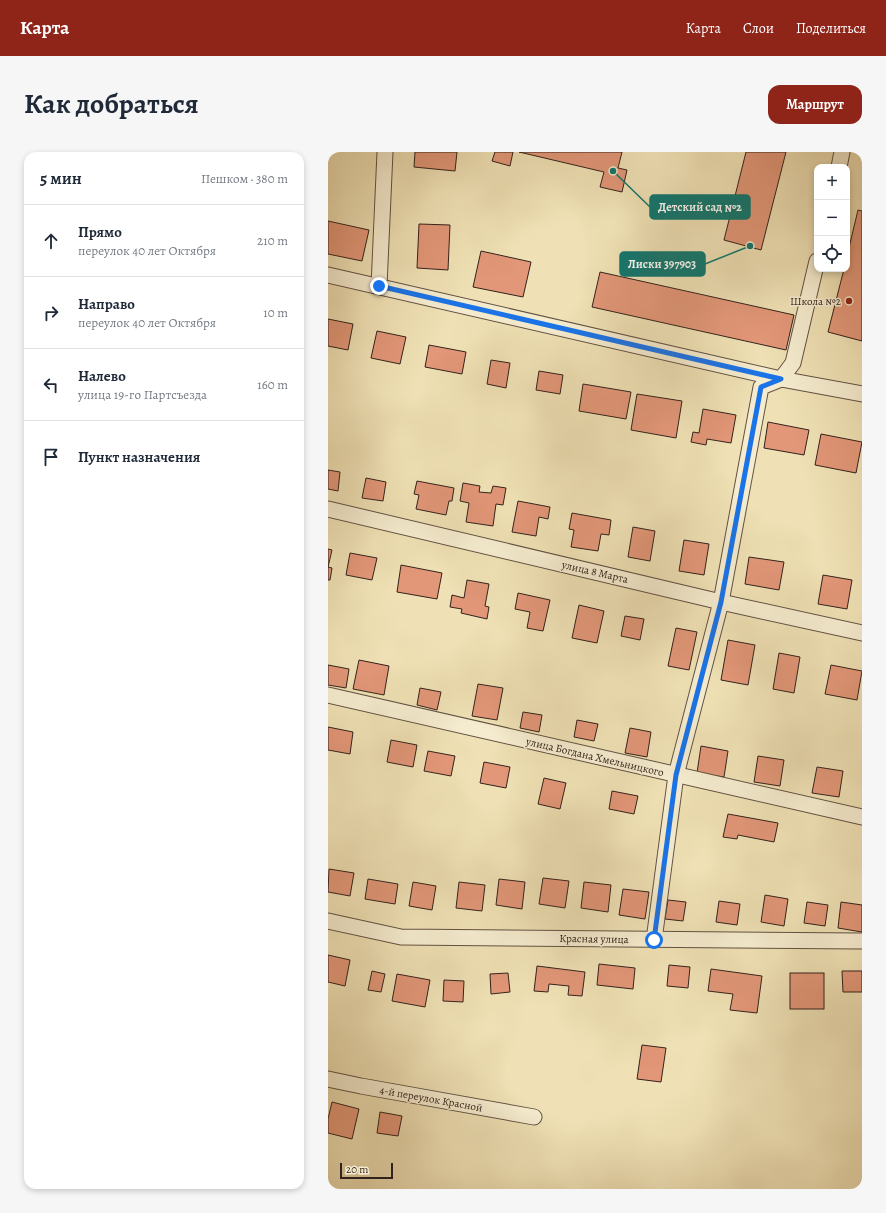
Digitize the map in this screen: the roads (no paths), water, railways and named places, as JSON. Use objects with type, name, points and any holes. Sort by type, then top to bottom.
[{"type":"street","points":[[379,286],[385,152]]},
{"type":"street","points":[[840,164],[842,152]]},
{"type":"street","points":[[654,940],[676,775],[721,602],[761,387],[781,379],[793,363],[814,272]]},
{"type":"street","points":[[328,275],[781,379],[862,394]]},
{"type":"street","name":"улица 8 Марта","points":[[328,509],[721,602],[862,633]]},
{"type":"street","name":"улица Богдана Хмельницкого","points":[[328,695],[862,816]]},
{"type":"street","name":"Красная улица","points":[[328,921],[401,937],[862,941]]},
{"type":"street","name":"4-й переулок Красной","points":[[328,1079],[534,1117]]},
{"type":"place","name":"Детский сад №2","points":[[613,171]]},
{"type":"place","name":"Лиски 397903","points":[[750,246]]},
{"type":"place","name":"Школа №2","points":[[849,301]]}]
